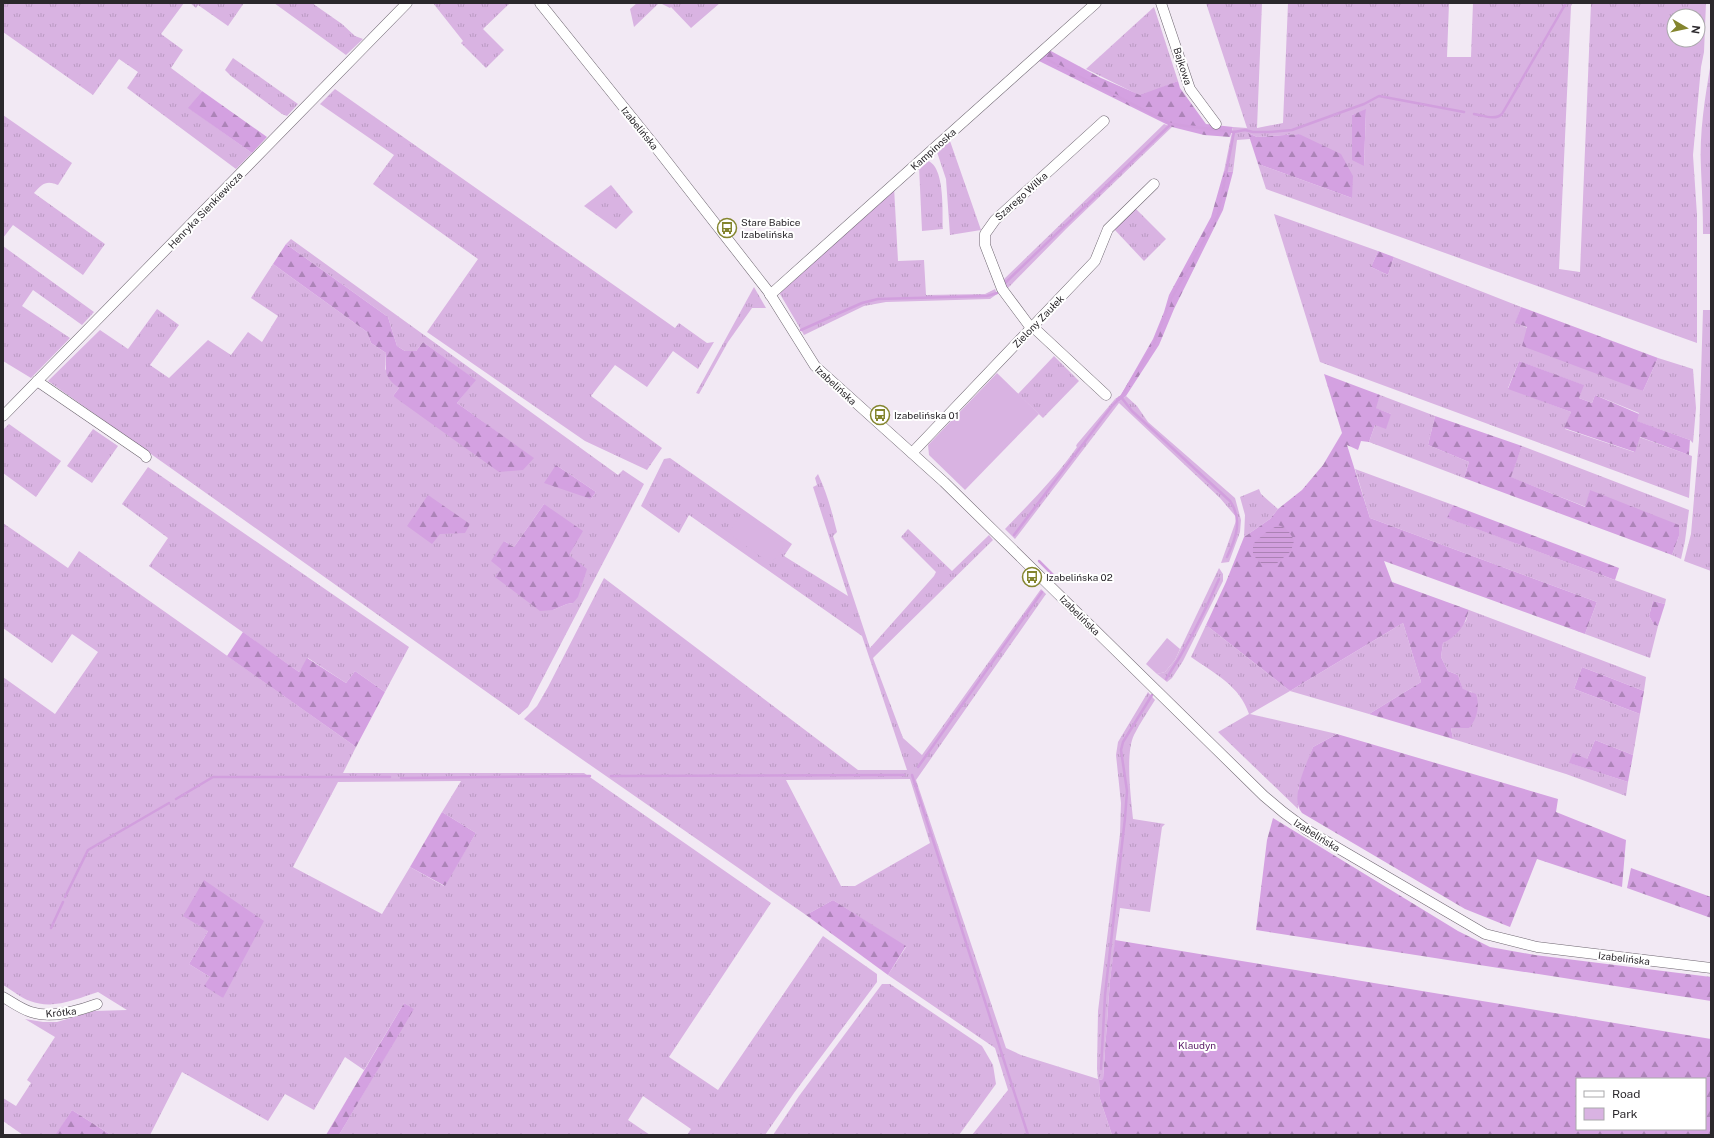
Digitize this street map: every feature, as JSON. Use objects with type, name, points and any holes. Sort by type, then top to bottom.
[{"type":"street","name":"Henryka Sienkiewicza","points":[[3,416],[407,3]]},
{"type":"street","name":"Izabelińska","points":[[540,3],[722,231],[770,295],[815,366],[912,453],[1264,796],[1283,812],[1307,830],[1485,934],[1537,947],[1711,968]]},
{"type":"street","name":"Kampinoska","points":[[770,295],[1096,3]]},
{"type":"street","name":"Bajkowa","points":[[1161,3],[1190,90],[1216,124]]},
{"type":"street","name":"Szarego Wilka","points":[[1032,328],[1002,289],[986,245],[985,234],[995,220],[1104,121]]},
{"type":"street","name":"Zielony Zaułek","points":[[912,453],[1095,261],[1108,229],[1154,184]]},
{"type":"street","points":[[1032,328],[1106,395]]},
{"type":"street","points":[[37,381],[146,457]]},
{"type":"street","name":"Krótka","points":[[3,997],[31,1012],[47,1014],[73,1012],[98,1004]]},
{"type":"green space","points":[[3,3],[184,3],[161,34],[183,50],[171,68],[202,91],[189,108],[252,153],[236,169],[127,88],[138,72],[119,59],[93,95],[3,32]]},
{"type":"green space","points":[[190,3],[244,3],[228,26],[198,5],[196,8]]},
{"type":"green space","points":[[274,3],[312,3],[342,24],[355,36],[363,39],[346,55]]},
{"type":"green space","points":[[433,3],[510,3],[483,29],[504,50],[486,68],[461,43],[463,41]]},
{"type":"green space","points":[[637,3],[720,3],[691,28],[671,7],[670,8],[662,4],[658,4],[634,27],[630,9]]},
{"type":"green space","points":[[1206,3],[1262,3],[1257,128],[1283,123],[1288,3],[1449,3],[1447,57],[1471,57],[1473,3],[1573,3],[1571,6],[1559,269],[1580,272],[1591,3],[1706,3],[1706,8],[1666,8],[1666,48],[1704,48],[1693,155],[1697,215],[1697,343],[1266,189],[1258,164],[1352,198],[1299,134],[1257,137],[1248,133],[1250,139],[1237,140],[1233,172],[1224,171],[1233,127],[1247,128]],"holes":[[[1366,110],[1364,166],[1352,115]]]},
{"type":"green space","points":[[1154,7],[1178,81],[1141,96],[1086,69]]},
{"type":"green space","points":[[1049,50],[1101,78],[1140,95],[1178,81],[1180,88],[1206,124],[1233,127],[1230,137],[1204,135],[1172,127],[1039,61]]},
{"type":"green space","points":[[233,58],[298,104],[287,116],[282,114],[225,70]]},
{"type":"green space","points":[[1711,62],[1711,234],[1703,234],[1701,142]]},
{"type":"green space","points":[[335,89],[675,328],[679,323],[707,343],[714,342],[698,369],[673,351],[647,387],[615,365],[591,396],[662,448],[647,470],[585,441],[427,332],[478,259],[373,184],[394,155],[320,104]]},
{"type":"green space","points":[[202,91],[267,137],[252,153],[188,108]]},
{"type":"green space","points":[[1366,109],[1364,166],[1352,160],[1352,115]]},
{"type":"green space","points":[[3,115],[72,163],[58,185],[50,183],[44,184],[34,193],[105,244],[83,275],[13,225],[3,238]]},
{"type":"green space","points":[[1164,124],[1172,127],[1066,229],[1007,289],[1003,280]]},
{"type":"green space","points":[[1248,133],[1257,137],[1299,134],[1341,154],[1353,176],[1352,198],[1258,164]]},
{"type":"green space","points":[[950,141],[981,230],[950,235],[946,179],[937,152]]},
{"type":"green space","points":[[925,160],[932,163],[937,170],[940,179],[942,190],[943,229],[922,231],[919,166]]},
{"type":"green space","points":[[1224,171],[1233,172],[1223,210],[1174,309],[1159,345],[1126,396],[1119,402],[1115,399],[1121,395],[1153,339],[1169,295],[1211,217]]},
{"type":"green space","points":[[611,185],[633,212],[616,229],[584,206]]},
{"type":"green space","points":[[894,187],[898,261],[924,260],[926,295],[985,294],[995,289],[997,294],[990,299],[886,302],[864,306],[804,335],[780,294],[782,287]]},
{"type":"green space","points":[[1135,208],[1166,239],[1144,261],[1114,229]]},
{"type":"green space","points":[[1274,214],[1378,251],[1371,267],[1388,275],[1394,257],[1521,307],[1516,322],[1643,391],[1658,358],[1693,369],[1696,408],[1693,443],[1690,440],[1636,421],[1639,413],[1595,395],[1592,403],[1579,398],[1583,385],[1519,361],[1508,388],[1571,412],[1565,429],[1634,452],[1639,437],[1692,456],[1689,498],[1320,362]]},
{"type":"green space","points":[[291,239],[618,475],[623,470],[644,484],[528,707],[519,715],[48,381],[100,330],[128,349],[157,309],[179,325],[150,365],[169,378],[208,340],[231,355],[248,332],[262,342],[278,316],[251,298],[273,264],[367,332],[371,343],[386,353],[385,369],[399,388],[393,396],[523,469],[533,458],[457,403],[475,380],[423,342],[416,351],[405,351],[397,346],[388,317],[286,244]],"holes":[[[556,465],[596,492],[591,499]],[[544,504],[569,555],[573,603],[553,610],[496,577],[501,569],[504,541],[514,547]]]},
{"type":"green space","points":[[286,244],[388,317],[397,346],[405,351],[416,351],[423,342],[476,380],[457,403],[534,458],[523,470],[499,472],[393,396],[399,388],[390,380],[386,373],[386,353],[371,343],[367,332],[273,264]]},
{"type":"green space","points":[[3,246],[94,312],[82,325],[33,290],[22,306],[70,338],[31,378],[3,361]]},
{"type":"green space","points":[[1378,251],[1394,257],[1388,275],[1371,267]]},
{"type":"green space","points":[[754,287],[766,308],[752,308],[728,342],[699,394],[696,393]]},
{"type":"green space","points":[[1521,307],[1658,358],[1643,391],[1522,346],[1527,327],[1515,323]]},
{"type":"green space","points":[[1703,310],[1711,310],[1711,571],[1684,561],[1691,534],[1699,440]]},
{"type":"green space","points":[[1054,356],[1079,381],[1043,418],[1018,394]]},
{"type":"green space","points":[[1519,361],[1584,385],[1579,398],[1592,403],[1595,395],[1639,414],[1637,421],[1690,440],[1689,455],[1640,437],[1635,452],[1564,428],[1571,412],[1508,389]]},
{"type":"green space","points":[[997,373],[1039,414],[965,490],[929,455],[928,445]]},
{"type":"green space","points":[[1324,374],[1380,395],[1376,408],[1391,414],[1386,429],[1375,425],[1369,442],[1361,441],[1358,450],[1347,445],[1370,518],[1597,602],[1585,634],[1384,561],[1392,582],[1469,610],[1460,630],[1443,643],[1441,657],[1448,671],[1458,675],[1463,689],[1476,694],[1478,703],[1474,721],[1469,728],[1451,728],[1453,739],[1369,714],[1421,682],[1403,623],[1290,691],[1206,625],[1226,582],[1244,537],[1270,519],[1278,509],[1302,490],[1323,465],[1342,433]]},
{"type":"green space","points":[[1380,395],[1435,416],[1428,445],[1469,462],[1464,478],[1369,442],[1375,425],[1391,414],[1375,408]]},
{"type":"green space","points":[[1126,396],[1137,406],[1148,422],[1235,498],[1241,520],[1240,532],[1229,562],[1221,563],[1237,518],[1220,498],[1119,403],[1015,539],[1005,529],[1052,479],[1077,447],[1077,444],[1115,399],[1119,402]]},
{"type":"green space","points":[[1435,416],[1522,446],[1511,477],[1585,507],[1590,490],[1679,525],[1679,536],[1672,555],[1464,478],[1469,462],[1428,445]]},
{"type":"green space","points":[[9,424],[61,461],[36,497],[3,473],[3,430]]},
{"type":"green space","points":[[93,429],[118,446],[92,483],[67,466]]},
{"type":"green space","points":[[1522,446],[1689,510],[1681,559],[1672,555],[1679,536],[1590,491],[1586,507],[1510,477]]},
{"type":"green space","points":[[670,458],[792,544],[784,556],[848,596],[813,487],[817,485],[815,478],[818,474],[827,495],[837,532],[833,536],[870,648],[936,572],[901,537],[908,529],[952,571],[989,535],[993,540],[873,658],[903,738],[922,755],[1041,589],[1046,594],[916,780],[1006,1048],[1021,1055],[1098,1079],[1098,1011],[1120,834],[1121,803],[1116,755],[1118,742],[1148,692],[1155,700],[1136,731],[1131,743],[1129,764],[1130,788],[1133,819],[1165,824],[1162,827],[1150,912],[1120,908],[1110,980],[1103,1079],[1099,1080],[1100,1099],[1112,1135],[972,1135],[1008,1090],[995,1048],[888,975],[906,947],[833,900],[806,915],[524,719],[537,706],[548,687],[604,578],[858,770],[907,770],[862,636],[689,515],[679,533],[641,506],[664,459]],"holes":[[[910,779],[930,843],[855,886],[841,886],[786,780]]]},
{"type":"green space","points":[[556,465],[596,492],[591,499],[544,483]]},
{"type":"green space","points":[[148,467],[409,647],[385,692],[355,671],[346,683],[308,658],[299,672],[149,566],[168,538],[122,504]]},
{"type":"green space","points":[[1355,469],[1453,505],[1448,518],[1666,599],[1665,604],[1653,601],[1649,616],[1654,625],[1658,626],[1650,658],[1585,634],[1597,602],[1370,518]]},
{"type":"green space","points":[[1259,489],[1261,494],[1278,509],[1270,519],[1244,537],[1245,515],[1240,497]]},
{"type":"green space","points":[[428,495],[470,524],[465,533],[440,534],[432,544],[407,526]]},
{"type":"green space","points":[[544,504],[583,531],[569,555],[587,569],[578,597],[573,603],[553,610],[540,611],[495,577],[501,569],[491,561],[504,541],[514,547]]},
{"type":"green space","points":[[1453,505],[1619,568],[1615,580],[1447,518]]},
{"type":"green space","points":[[742,513],[785,544],[771,564],[728,533]]},
{"type":"green space","points":[[3,523],[68,568],[79,551],[356,747],[343,773],[584,773],[771,903],[669,1057],[718,1090],[823,936],[877,974],[877,982],[794,1093],[765,1135],[687,1135],[691,1129],[643,1096],[628,1120],[650,1135],[339,1135],[413,1009],[404,1003],[364,1070],[345,1057],[314,1110],[285,1094],[268,1121],[182,1072],[150,1135],[111,1135],[72,1110],[57,1134],[58,1135],[23,1135],[3,1121],[3,1098],[16,1106],[31,1083],[27,1080],[55,1037],[25,1019],[43,1022],[57,1022],[94,1011],[127,1010],[98,992],[56,1004],[47,1004],[27,1000],[3,985],[3,677],[55,714],[98,652],[72,634],[52,663],[3,628]],"holes":[[[461,781],[442,812],[476,833],[444,886],[410,867],[382,914],[293,867],[338,782]],[[208,931],[223,998],[210,977],[189,964]]]},
{"type":"green space","points":[[1219,568],[1223,574],[1223,581],[1183,661],[1172,678],[1167,682],[1157,674],[1165,672],[1175,660]]},
{"type":"green space","points":[[1653,601],[1665,604],[1658,626],[1654,625],[1649,616]]},
{"type":"green space","points":[[1469,610],[1646,677],[1644,691],[1582,667],[1574,689],[1640,714],[1633,755],[1595,740],[1587,759],[1570,763],[1628,782],[1626,796],[1566,774],[1453,739],[1451,728],[1469,728],[1472,692],[1463,690],[1458,675],[1448,671],[1441,657],[1443,643],[1466,621]]},
{"type":"green space","points":[[1403,623],[1421,682],[1369,714],[1290,691]]},
{"type":"green space","points":[[1206,625],[1290,691],[1250,714],[1337,734],[1313,747],[1298,789],[1298,809],[1218,732],[1249,714],[1245,704],[1233,688],[1191,657]]},
{"type":"green space","points":[[243,632],[299,672],[307,658],[346,683],[355,671],[385,692],[356,747],[227,656]]},
{"type":"green space","points":[[1167,638],[1180,649],[1175,660],[1165,672],[1157,674],[1146,664]]},
{"type":"green space","points":[[1582,667],[1644,691],[1640,714],[1574,689]]},
{"type":"green space","points":[[1337,734],[1558,799],[1556,812],[1626,840],[1622,887],[1537,859],[1510,927],[1465,909],[1302,813],[1298,807],[1298,790],[1303,771],[1313,747]]},
{"type":"green space","points":[[1595,740],[1633,755],[1628,782],[1569,763],[1573,753],[1587,759]]},
{"type":"green space","points":[[442,812],[476,833],[445,886],[410,867]]},
{"type":"green space","points":[[1273,818],[1458,931],[1490,947],[1535,955],[1711,977],[1711,1001],[1256,930],[1267,840]]},
{"type":"green space","points":[[1631,868],[1711,897],[1711,918],[1627,888]]},
{"type":"green space","points":[[204,880],[264,921],[223,998],[204,986],[210,977],[189,964],[208,931],[183,916]]},
{"type":"green space","points":[[833,900],[906,946],[888,975],[806,915]]},
{"type":"green space","name":"Klaudyn","points":[[1115,940],[1711,1039],[1711,1135],[1112,1135],[1100,1099],[1099,1080],[1103,1079],[1110,980]]},
{"type":"green space","points":[[882,984],[890,984],[982,1046],[993,1065],[996,1084],[959,1135],[773,1135],[799,1096]]},
{"type":"green space","points":[[404,1003],[414,1009],[339,1135],[326,1135]]},
{"type":"green space","points":[[72,1110],[111,1135],[56,1134]]},
{"type":"shaded area","points":[[1278,525],[1286,529],[1293,538],[1294,541],[1291,551],[1276,564],[1263,565],[1253,555],[1253,544],[1265,533]]},
{"type":"waterway","points":[[1474,114],[1488,117],[1496,117],[1502,114],[1566,3]]},
{"type":"waterway","points":[[1048,60],[1171,124],[1234,132],[1245,130],[1253,132],[1292,130],[1364,104],[1379,96],[1464,112]]},
{"type":"waterway","points":[[1004,284],[1171,124]]},
{"type":"waterway","points":[[1014,535],[1112,406],[1121,397],[1154,344],[1171,299],[1218,215],[1234,132]]},
{"type":"waterway","points":[[801,330],[862,303],[878,299],[987,296],[997,293]]},
{"type":"waterway","points":[[1121,397],[1132,411],[1230,501],[1236,515],[1237,529],[1227,557]]},
{"type":"waterway","points":[[1039,561],[1054,576]]},
{"type":"waterway","points":[[1166,679],[1195,630],[1219,579]]},
{"type":"waterway","points":[[918,767],[1042,592]]},
{"type":"waterway","points":[[1101,1069],[1105,995],[1127,791],[1121,750],[1123,742],[1152,695]]},
{"type":"waterway","points":[[611,776],[904,775]]},
{"type":"waterway","points":[[912,775],[1028,1135]]},
{"type":"waterway","points":[[401,778],[590,776]]},
{"type":"waterway","points":[[176,799],[213,777],[390,777]]},
{"type":"waterway","points":[[65,897],[88,850],[169,803]]},
{"type":"waterway","points":[[51,928],[63,902]]},
{"type":"place","name":"Stare Babice Izabelińska","points":[[727,228]]},
{"type":"place","name":"Izabelińska 01","points":[[880,415]]},
{"type":"place","name":"Izabelińska 02","points":[[1032,577]]}]
